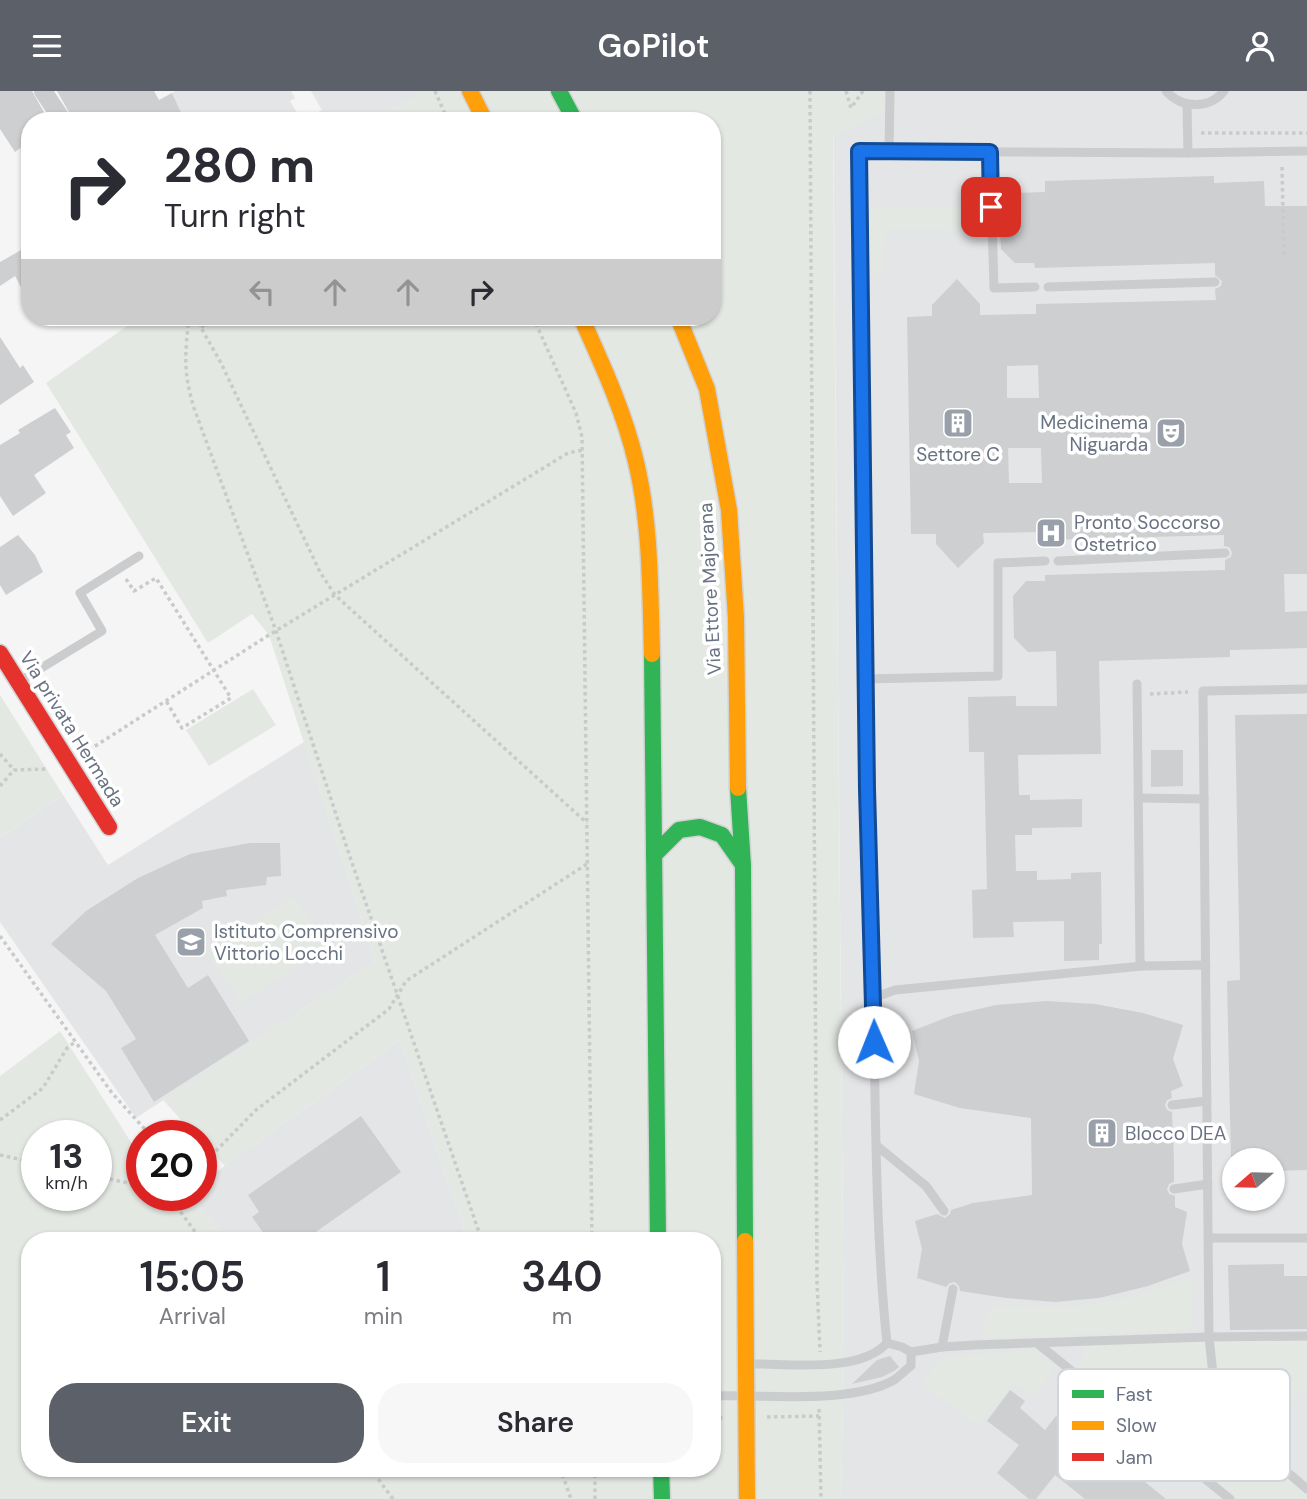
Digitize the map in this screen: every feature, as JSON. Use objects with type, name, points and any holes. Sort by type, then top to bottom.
[{"type":"street","points":[[43,91],[57,112]]},
{"type":"street","points":[[470,91],[480,112]]},
{"type":"street","points":[[559,91],[570,112]]},
{"type":"street","points":[[585,326],[610,381],[626,428],[636,463],[648,533],[651,570],[659,1232]]},
{"type":"street","name":"Via Ettore Majorana","points":[[682,326],[707,390],[729,510],[736,618],[736,765],[743,866],[747,1499]]},
{"type":"street","name":"Via privata Hermada","points":[[0,653],[109,827]]},
{"type":"street","points":[[654,855],[679,830],[700,827],[722,835],[743,866]]},
{"type":"street","points":[[661,1477],[662,1499]]},
{"type":"lane","points":[[889,151],[890,91]]},
{"type":"lane","points":[[1166,91],[1172,98],[1187,105],[1205,104],[1224,91]]},
{"type":"lane","points":[[1187,105],[1188,153]]},
{"type":"lane","points":[[746,1364],[853,1361],[879,1352],[887,1343],[881,1285],[873,998],[859,151],[1307,152]]},
{"type":"lane","points":[[990,152],[993,288],[1035,287]]},
{"type":"lane","points":[[1048,287],[1215,282]]},
{"type":"lane","points":[[1058,561],[1225,553]]},
{"type":"lane","points":[[18,682],[102,631],[80,593],[139,556]]},
{"type":"lane","points":[[866,679],[998,676],[998,563],[1045,561]]},
{"type":"lane","points":[[1137,689],[1142,966]]},
{"type":"lane","points":[[1212,1369],[1209,1337],[1203,691],[1307,689]]},
{"type":"lane","points":[[1138,798],[1204,799]]},
{"type":"lane","points":[[873,998],[895,989],[1142,966],[1206,965]]},
{"type":"lane","points":[[1172,1105],[1207,1101]]},
{"type":"lane","points":[[877,1146],[926,1186],[944,1211]]},
{"type":"lane","points":[[1174,1189],[1208,1184]]},
{"type":"lane","points":[[1208,1238],[1307,1238]]},
{"type":"lane","points":[[942,1347],[953,1289]]},
{"type":"lane","points":[[887,1343],[911,1352],[942,1347],[1037,1343],[1307,1336]]},
{"type":"lane","points":[[1037,1343],[1069,1369]]},
{"type":"lane","points":[[721,1396],[833,1395],[865,1390],[895,1379],[911,1366],[911,1352]]},
{"type":"lane","points":[[1290,1474],[1307,1489]]},
{"type":"lane","points":[[1207,1481],[1230,1499]]},
{"type":"path","points":[[435,91],[444,112]]},
{"type":"path","points":[[810,91],[812,717],[820,1352]]},
{"type":"path","points":[[846,91],[851,107],[863,91]]},
{"type":"path","points":[[1201,133],[1307,133]]},
{"type":"path","points":[[1282,167],[1284,255]]},
{"type":"path","points":[[188,326],[184,359],[186,381],[276,631],[397,997],[479,1232]]},
{"type":"path","points":[[537,326],[576,413],[583,450],[592,1232]]},
{"type":"path","points":[[201,327],[221,363],[320,572],[335,596],[587,823]]},
{"type":"path","points":[[89,750],[276,631],[568,453],[583,450]]},
{"type":"path","points":[[120,568],[134,591],[156,578],[231,698],[182,728],[166,701]]},
{"type":"path","points":[[1137,689],[1190,692]]},
{"type":"path","points":[[0,754],[14,770]]},
{"type":"path","points":[[0,786],[14,770],[50,768]]},
{"type":"path","points":[[217,1149],[256,1110],[389,1009],[405,981],[587,864]]},
{"type":"path","points":[[0,936],[112,1093],[136,1120]]},
{"type":"path","points":[[0,1120],[43,1088],[67,1048],[75,1042]]},
{"type":"path","points":[[0,1155],[21,1160]]},
{"type":"path","points":[[180,1211],[195,1232]]},
{"type":"path","points":[[764,1417],[819,1416]]},
{"type":"path","points":[[819,1433],[821,1499]]},
{"type":"path","points":[[377,1477],[393,1499]]},
{"type":"path","points":[[563,1477],[571,1499]]},
{"type":"path","points":[[595,1477],[595,1499]]},
{"type":"shaded area","points":[[291,91],[295,98],[290,101],[297,112],[181,112],[172,93]]},
{"type":"shaded area","points":[[311,91],[414,91],[418,96],[387,112],[319,112],[322,110]]},
{"type":"shaded area","points":[[414,91],[883,91],[883,111],[833,136],[844,1359],[841,1499],[0,1499],[0,1076],[60,1031],[126,1134],[126,1211],[203,1211],[219,1232],[21,1232],[21,1477],[721,1477],[721,1232],[465,1232],[400,1040],[225,1166],[217,1158],[217,1120],[181,1120],[163,1100],[375,962],[269,635],[252,614],[208,643],[46,383],[127,326],[721,326],[721,112],[386,112],[417,96]]},
{"type":"shaded area","points":[[833,91],[1307,91],[1307,1499],[841,1499],[844,1359]]},
{"type":"shaded area","points":[[977,208],[976,231],[885,229],[884,274],[876,275],[867,251],[866,209]]},
{"type":"shaded area","points":[[253,689],[276,725],[209,766],[186,730]]},
{"type":"shaded area","points":[[0,695],[63,795],[0,838]]},
{"type":"shaded area","name":"Istituto Comprensivo Vittorio Locchi","points":[[304,742],[375,962],[136,1118],[0,922],[0,838],[63,795],[108,865]]},
{"type":"shaded area","points":[[294,897],[326,948],[240,1003],[208,953]]},
{"type":"shaded area","points":[[400,1040],[465,1232],[219,1232],[203,1211],[217,1211],[217,1172]]},
{"type":"shaded area","points":[[1193,1276],[1192,1330],[982,1338],[989,1308],[1090,1305],[1142,1293]]},
{"type":"shaded area","points":[[1208,1337],[1210,1369],[1078,1369],[1087,1345]]},
{"type":"shaded area","points":[[1212,1339],[1307,1339],[1307,1387],[1290,1404],[1290,1369],[1216,1369]]},
{"type":"shaded area","points":[[1032,1350],[1055,1368],[1032,1397],[1013,1382],[982,1421],[976,1424],[922,1384],[940,1358]]},
{"type":"shaded area","points":[[1214,1481],[1289,1481],[1307,1496],[1307,1499],[1236,1499]]},
{"type":"building","points":[[0,91],[32,91],[44,112],[21,112],[21,148],[15,152],[0,129]]},
{"type":"building","points":[[57,91],[154,91],[159,100],[172,93],[181,112],[69,112]]},
{"type":"building","points":[[1214,176],[1214,183],[1264,181],[1265,206],[1307,206],[1307,574],[1284,574],[1285,612],[1307,611],[1307,648],[1230,650],[1230,657],[1099,661],[1101,754],[1018,755],[1019,795],[1030,795],[1030,800],[1082,799],[1082,827],[1032,828],[1032,835],[1015,835],[1016,871],[1037,871],[1037,880],[1071,879],[1071,873],[1101,872],[1102,944],[1099,944],[1099,960],[1064,961],[1064,921],[1013,922],[1014,937],[973,938],[972,890],[987,889],[984,752],[969,752],[968,697],[1016,696],[1016,706],[1057,706],[1056,651],[1028,652],[1014,638],[1013,596],[1026,581],[1045,581],[1045,575],[1225,570],[1225,560],[1231,557],[1232,552],[1229,547],[1224,546],[1224,535],[1044,540],[1044,532],[983,533],[984,543],[958,568],[936,544],[936,534],[911,534],[907,317],[932,316],[932,305],[957,279],[980,304],[980,315],[1036,314],[1036,304],[1216,300],[1215,289],[1221,286],[1222,281],[1215,275],[1215,263],[1035,268],[1034,263],[1015,263],[1001,249],[999,208],[1013,193],[1045,192],[1045,181]],"holes":[[[1038,365],[1039,398],[1007,398],[1007,366]],[[1008,448],[1041,448],[1042,483],[1009,483]]]},
{"type":"building","points":[[21,250],[21,287],[15,276],[0,286],[0,262]]},
{"type":"building","points":[[0,337],[20,368],[23,365],[34,382],[0,405]]},
{"type":"building","points":[[55,408],[71,432],[66,435],[74,448],[34,475],[46,493],[13,516],[0,496],[0,445],[20,433],[18,430]]},
{"type":"building","points":[[18,535],[35,555],[43,572],[6,595],[0,585],[0,547]]},
{"type":"building","points":[[1307,714],[1307,1170],[1285,1171],[1285,1148],[1231,1148],[1227,981],[1240,980],[1235,715]]},
{"type":"building","points":[[1151,750],[1183,750],[1183,786],[1151,787]]},
{"type":"building","points":[[250,843],[280,843],[281,876],[267,877],[266,885],[226,890],[227,896],[202,901],[203,908],[155,935],[188,988],[208,975],[249,1041],[154,1102],[121,1048],[136,1039],[106,991],[51,944],[86,911],[138,878],[190,854]]},
{"type":"building","name":"Blocco DEA","points":[[1046,1001],[1095,1004],[1143,1013],[1183,1025],[1173,1059],[1183,1086],[1171,1091],[1172,1098],[1167,1100],[1165,1105],[1167,1110],[1172,1112],[1174,1162],[1174,1182],[1169,1184],[1167,1189],[1169,1194],[1175,1196],[1175,1207],[1187,1212],[1182,1244],[1190,1271],[1148,1286],[1099,1298],[1055,1302],[960,1291],[955,1282],[946,1287],[917,1278],[922,1249],[915,1221],[937,1214],[945,1218],[951,1210],[973,1203],[1032,1195],[1031,1118],[960,1108],[914,1094],[919,1061],[912,1031],[953,1015],[996,1005]]},
{"type":"building","points":[[361,1116],[401,1172],[316,1232],[263,1232],[252,1217],[259,1212],[248,1195]]},
{"type":"building","points":[[1284,1264],[1284,1276],[1307,1276],[1307,1329],[1230,1330],[1228,1265]]},
{"type":"building","points":[[890,1356],[899,1367],[894,1371],[882,1377],[852,1384],[877,1360]]},
{"type":"building","points":[[1010,1390],[1025,1401],[1020,1408],[1045,1430],[1056,1416],[1058,1418],[1058,1477],[1055,1475],[1036,1499],[1029,1499],[997,1473],[1019,1445],[987,1421]]},
{"type":"building","points":[[1062,1481],[1144,1481],[1166,1499],[1085,1499]]},
{"type":"traffic: fast","points":[[559,91],[570,112]]},
{"type":"traffic: fast","points":[[652,654],[658,1232]]},
{"type":"traffic: fast","points":[[738,788],[743,866],[745,1241]]},
{"type":"traffic: fast","points":[[654,855],[679,830],[700,827],[722,835],[743,865]]},
{"type":"traffic: fast","points":[[661,1477],[662,1499]]},
{"type":"traffic: slow","points":[[470,91],[480,112]]},
{"type":"traffic: slow","points":[[585,326],[619,406],[641,486],[647,533],[652,654]]},
{"type":"traffic: slow","points":[[682,326],[707,389],[729,510],[736,618],[738,788]]},
{"type":"traffic: slow","points":[[745,1241],[747,1499]]},
{"type":"traffic: jam","points":[[0,653],[109,827]]},
{"type":"place","name":"Settore C","points":[[958,423]]},
{"type":"place","name":"Medicinema Niguarda","points":[[1171,433]]},
{"type":"place","name":"Pronto Soccorso Ostetrico","points":[[1051,533]]},
{"type":"place","name":"Istituto Comprensivo Vittorio Locchi","points":[[191,942]]},
{"type":"place","name":"Blocco DEA","points":[[1102,1133]]},
{"type":"route","points":[[874,1042],[867,789],[859,151],[990,152],[991,207]]}]
